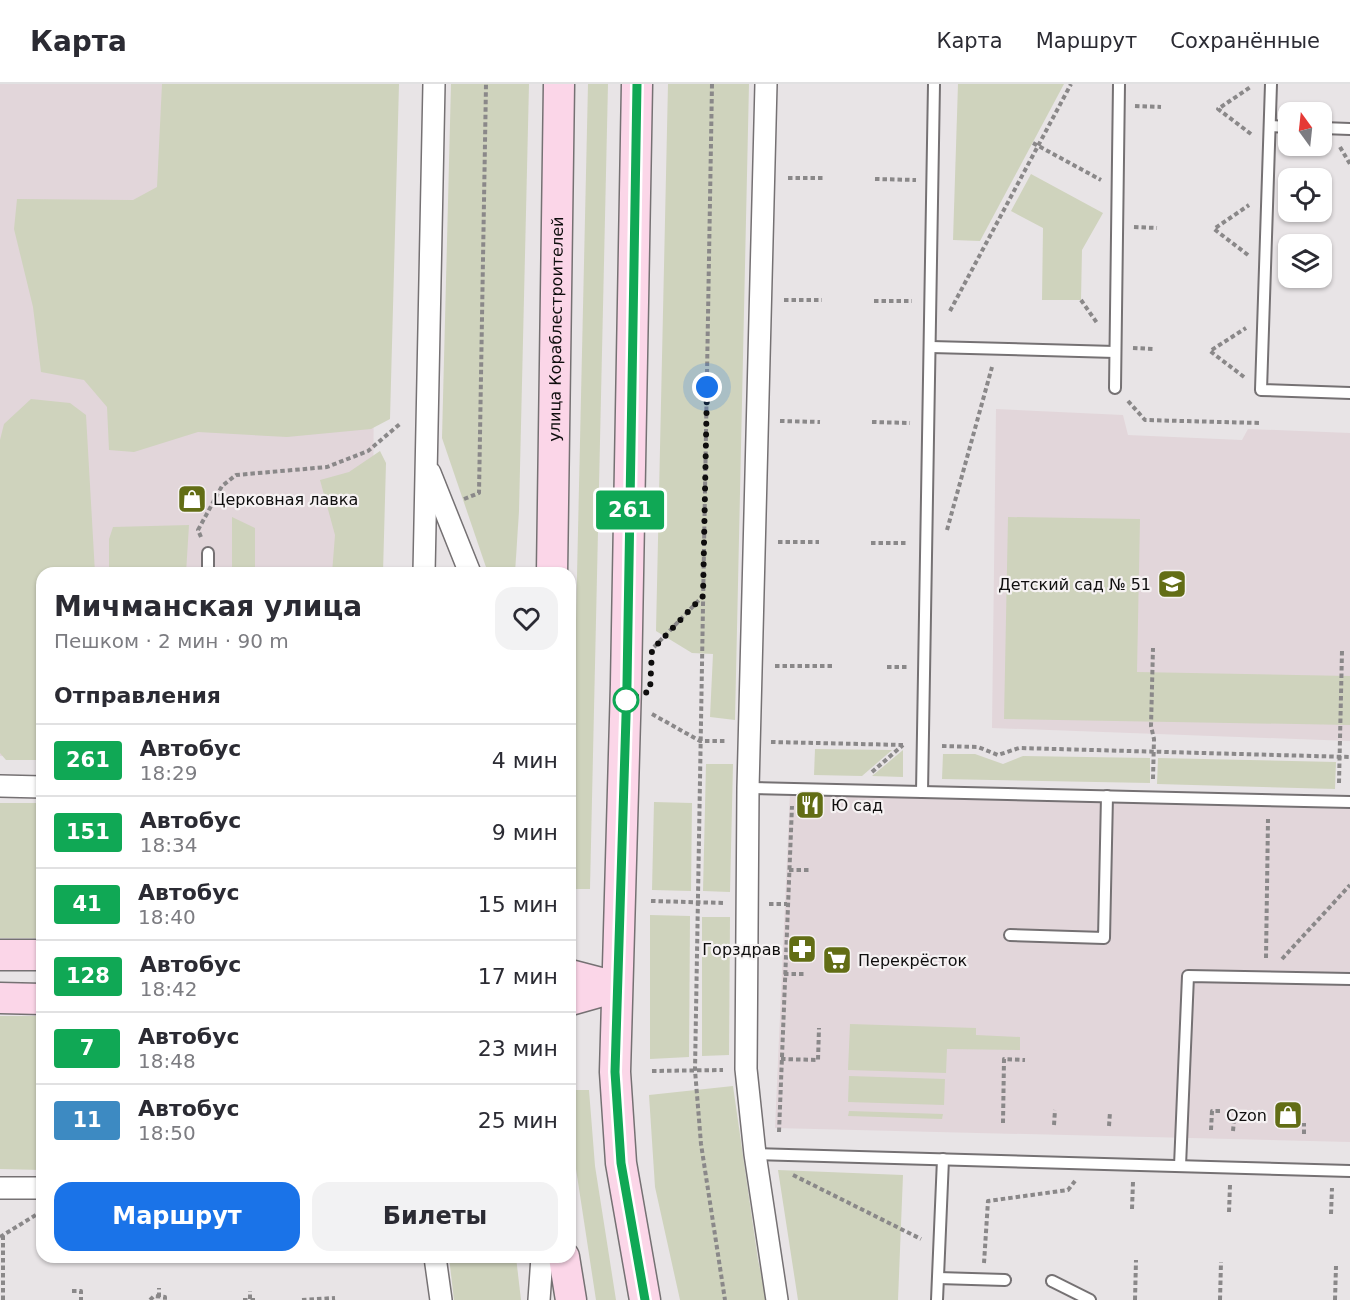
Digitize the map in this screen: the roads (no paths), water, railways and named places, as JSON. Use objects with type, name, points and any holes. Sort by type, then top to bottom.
[{"type":"main road","name":"улица Кораблестроителей","points":[[552,567],[559,84]]},
{"type":"main road","points":[[637,84],[627,684],[616,987],[616,1116],[621,1163],[645,1300]]},
{"type":"main road","points":[[0,955],[36,955]]},
{"type":"main road","points":[[576,977],[616,987]]},
{"type":"main road","points":[[576,998],[616,987]]},
{"type":"main road","points":[[0,998],[36,999]]},
{"type":"main road","points":[[565,1263],[571,1300]]},
{"type":"street","points":[[424,567],[434,84]]},
{"type":"street","points":[[766,84],[748,788],[746,1069],[755,1154],[777,1300]]},
{"type":"street","points":[[427,467],[468,567]]},
{"type":"street","points":[[0,786],[36,787]]},
{"type":"street","points":[[0,1188],[36,1188]]},
{"type":"street","points":[[436,1263],[441,1300]]},
{"type":"street","points":[[539,1300],[542,1263]]},
{"type":"lane","points":[[922,792],[934,84]]},
{"type":"lane","points":[[1115,388],[1119,84]]},
{"type":"lane","points":[[1271,84],[1261,390],[1350,393]]},
{"type":"lane","points":[[1270,126],[1278,126]]},
{"type":"lane","points":[[1332,128],[1350,129]]},
{"type":"lane","points":[[931,347],[1115,352]]},
{"type":"lane","points":[[207,553],[208,567]]},
{"type":"lane","points":[[748,788],[1350,802]]},
{"type":"lane","points":[[1010,935],[1104,938],[1107,796]]},
{"type":"lane","points":[[1180,1166],[1188,976],[1350,979]]},
{"type":"lane","points":[[755,1154],[1350,1171]]},
{"type":"lane","points":[[937,1300],[943,1159]]},
{"type":"lane","points":[[938,1278],[1005,1280]]},
{"type":"lane","points":[[1052,1281],[1090,1300]]},
{"type":"place","name":"Церковная лавка","points":[[192,499]]},
{"type":"place","name":"Детский сад № 51","points":[[1172,584]]},
{"type":"place","name":"Ю сад","points":[[810,805]]},
{"type":"place","name":"Горздрав","points":[[802,949]]},
{"type":"place","name":"Перекрёсток","points":[[837,960]]},
{"type":"place","name":"Ozon","points":[[1288,1115]]}]
